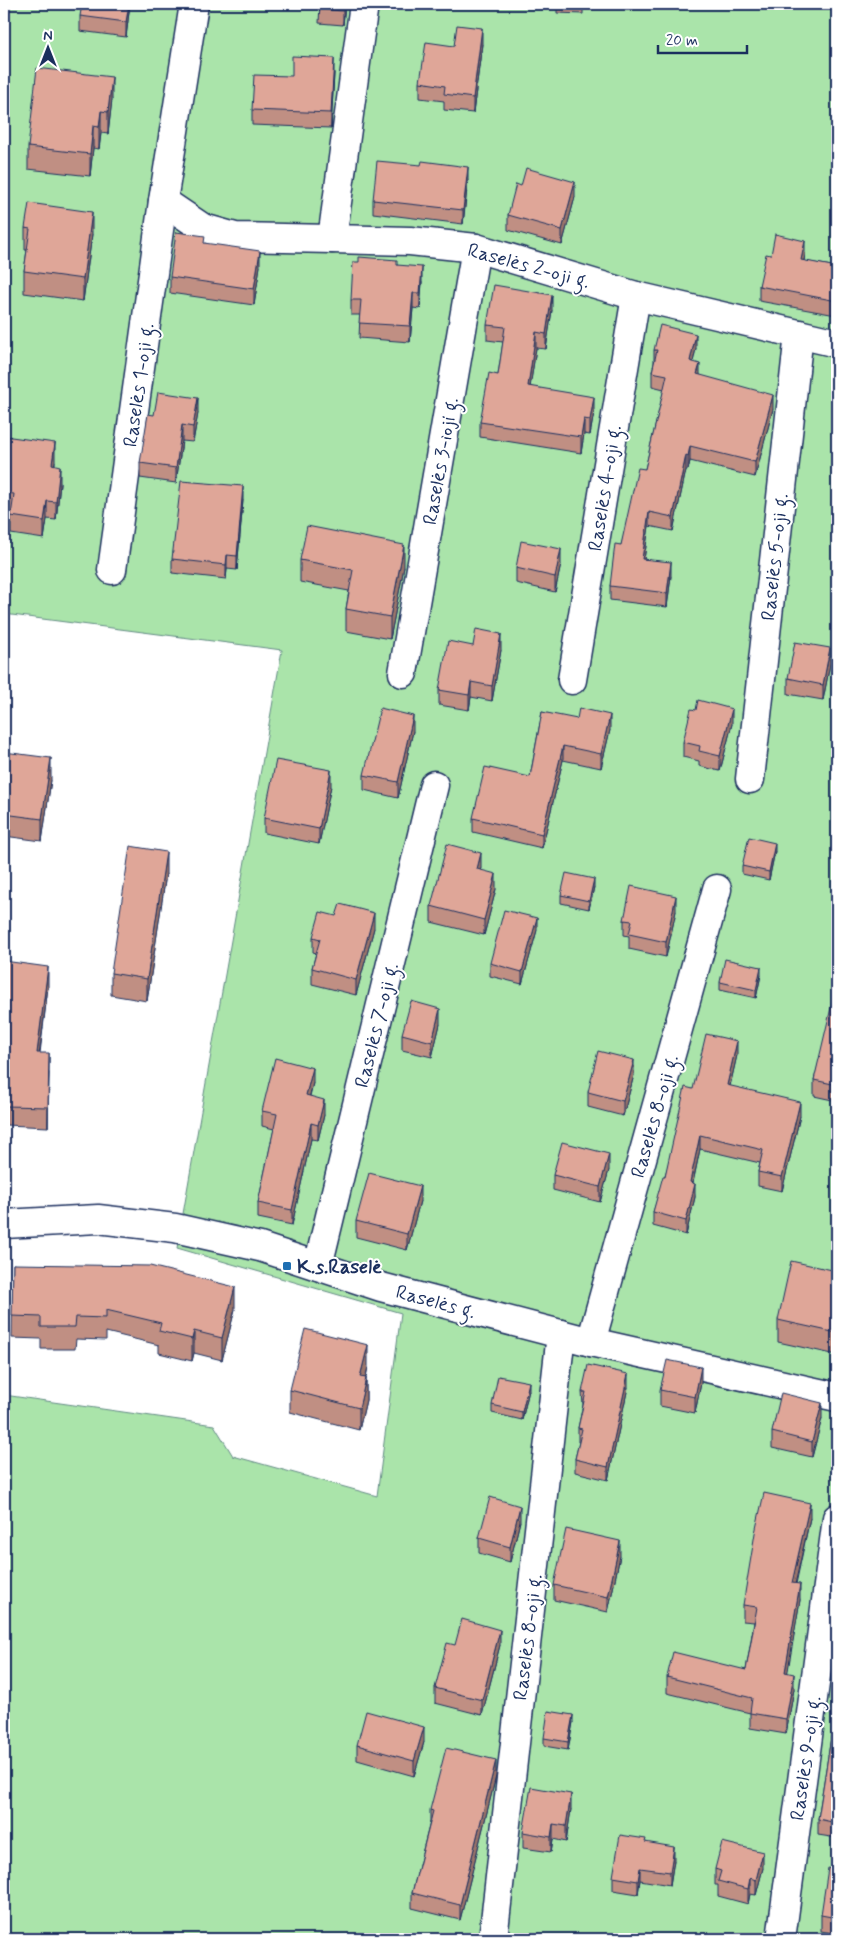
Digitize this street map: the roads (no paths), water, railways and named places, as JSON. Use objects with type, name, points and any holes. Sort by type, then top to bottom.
[{"type":"street","name":"Raselės 1-oji g.","points":[[112,570],[163,201],[194,4]]},
{"type":"street","points":[[332,239],[364,4]]},
{"type":"street","name":"Raselės 2-oji g.","points":[[163,201],[203,228],[235,237],[410,241],[476,248],[636,296],[837,343]]},
{"type":"street","name":"Raselės 3-ioji g.","points":[[403,674],[476,248]]},
{"type":"street","name":"Raselės 4-oji g.","points":[[572,680],[636,296]]},
{"type":"street","name":"Raselės 5-oji g.","points":[[750,779],[799,334]]},
{"type":"street","name":"Raselės 7-oji g.","points":[[318,1266],[434,785]]},
{"type":"street","name":"Raselės 8-oji g.","points":[[591,1342],[717,889]]},
{"type":"street","name":"Raselės g.","points":[[4,1224],[98,1219],[176,1228],[260,1247],[382,1287],[591,1342],[837,1397]]},
{"type":"street","name":"Raselės 8-oji g.","points":[[492,1939],[562,1334]]},
{"type":"street","name":"Raselės 9-oji g.","points":[[781,1939],[837,1518]]},
{"type":"place","name":"K.s.Raselė","points":[[287,1266]]}]
